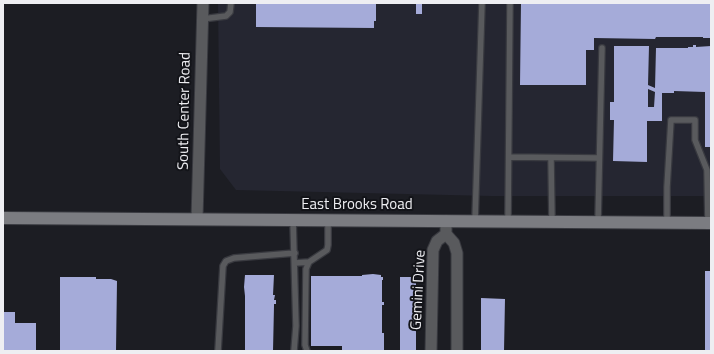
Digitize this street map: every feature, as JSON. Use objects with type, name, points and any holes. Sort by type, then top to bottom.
[{"type":"main road","name":"East Brooks Road","points":[[3,218],[709,223]]},
{"type":"street","name":"South Center Road","points":[[198,219],[203,3]]},
{"type":"street","points":[[446,221],[446,234],[454,243],[457,253],[457,351]]},
{"type":"street","name":"Gemini Drive","points":[[431,351],[433,250],[437,241],[446,234]]},
{"type":"lane","points":[[202,19],[226,16],[230,12],[231,3]]},
{"type":"lane","points":[[475,221],[482,3]]},
{"type":"lane","points":[[508,221],[510,3]]},
{"type":"lane","points":[[598,222],[602,48]]},
{"type":"lane","points":[[667,222],[667,187],[671,120],[695,120],[695,140],[707,170],[709,223]]},
{"type":"lane","points":[[509,157],[599,158]]},
{"type":"lane","points":[[550,158],[552,222]]},
{"type":"lane","points":[[293,220],[296,326],[294,351]]},
{"type":"lane","points":[[295,263],[309,262],[327,250],[328,220]]},
{"type":"lane","points":[[218,351],[223,266],[226,261],[234,258],[294,253]]},
{"type":"lane","points":[[307,351],[305,345],[306,269],[309,262]]},
{"type":"shaded area","points":[[218,3],[711,3],[711,196],[491,196],[236,190],[220,169]]},
{"type":"building","points":[[256,3],[376,3],[376,21],[374,21],[374,28],[256,27]]},
{"type":"building","points":[[416,3],[422,3],[422,14],[416,14]]},
{"type":"building","points":[[521,3],[711,3],[711,38],[594,38],[594,50],[586,50],[586,85],[520,85]]},
{"type":"building","points":[[693,45],[696,45],[696,47],[711,46],[711,147],[705,147],[705,92],[674,91],[674,93],[662,93],[662,121],[647,121],[647,162],[613,161],[614,120],[610,120],[610,102],[614,102],[614,46],[649,46],[648,85],[655,88],[656,48],[693,47]],"holes":[[[648,89],[655,92],[654,107],[648,107]]]},
{"type":"building","points":[[705,271],[711,271],[711,351],[705,351]]},
{"type":"building","points":[[373,274],[381,275],[381,277],[383,277],[382,302],[384,302],[384,305],[382,305],[382,333],[384,333],[384,351],[342,351],[342,346],[311,346],[311,276],[362,276]]},
{"type":"building","points":[[245,275],[274,275],[273,295],[275,295],[274,300],[276,300],[276,304],[274,304],[273,351],[245,351]]},
{"type":"building","points":[[60,277],[96,277],[96,279],[111,279],[117,281],[116,351],[60,351]]},
{"type":"building","points":[[400,277],[416,277],[416,351],[400,351]]},
{"type":"building","points":[[481,298],[505,299],[504,351],[481,351]]},
{"type":"building","points":[[3,312],[15,312],[15,323],[36,323],[36,351],[3,351]]}]
